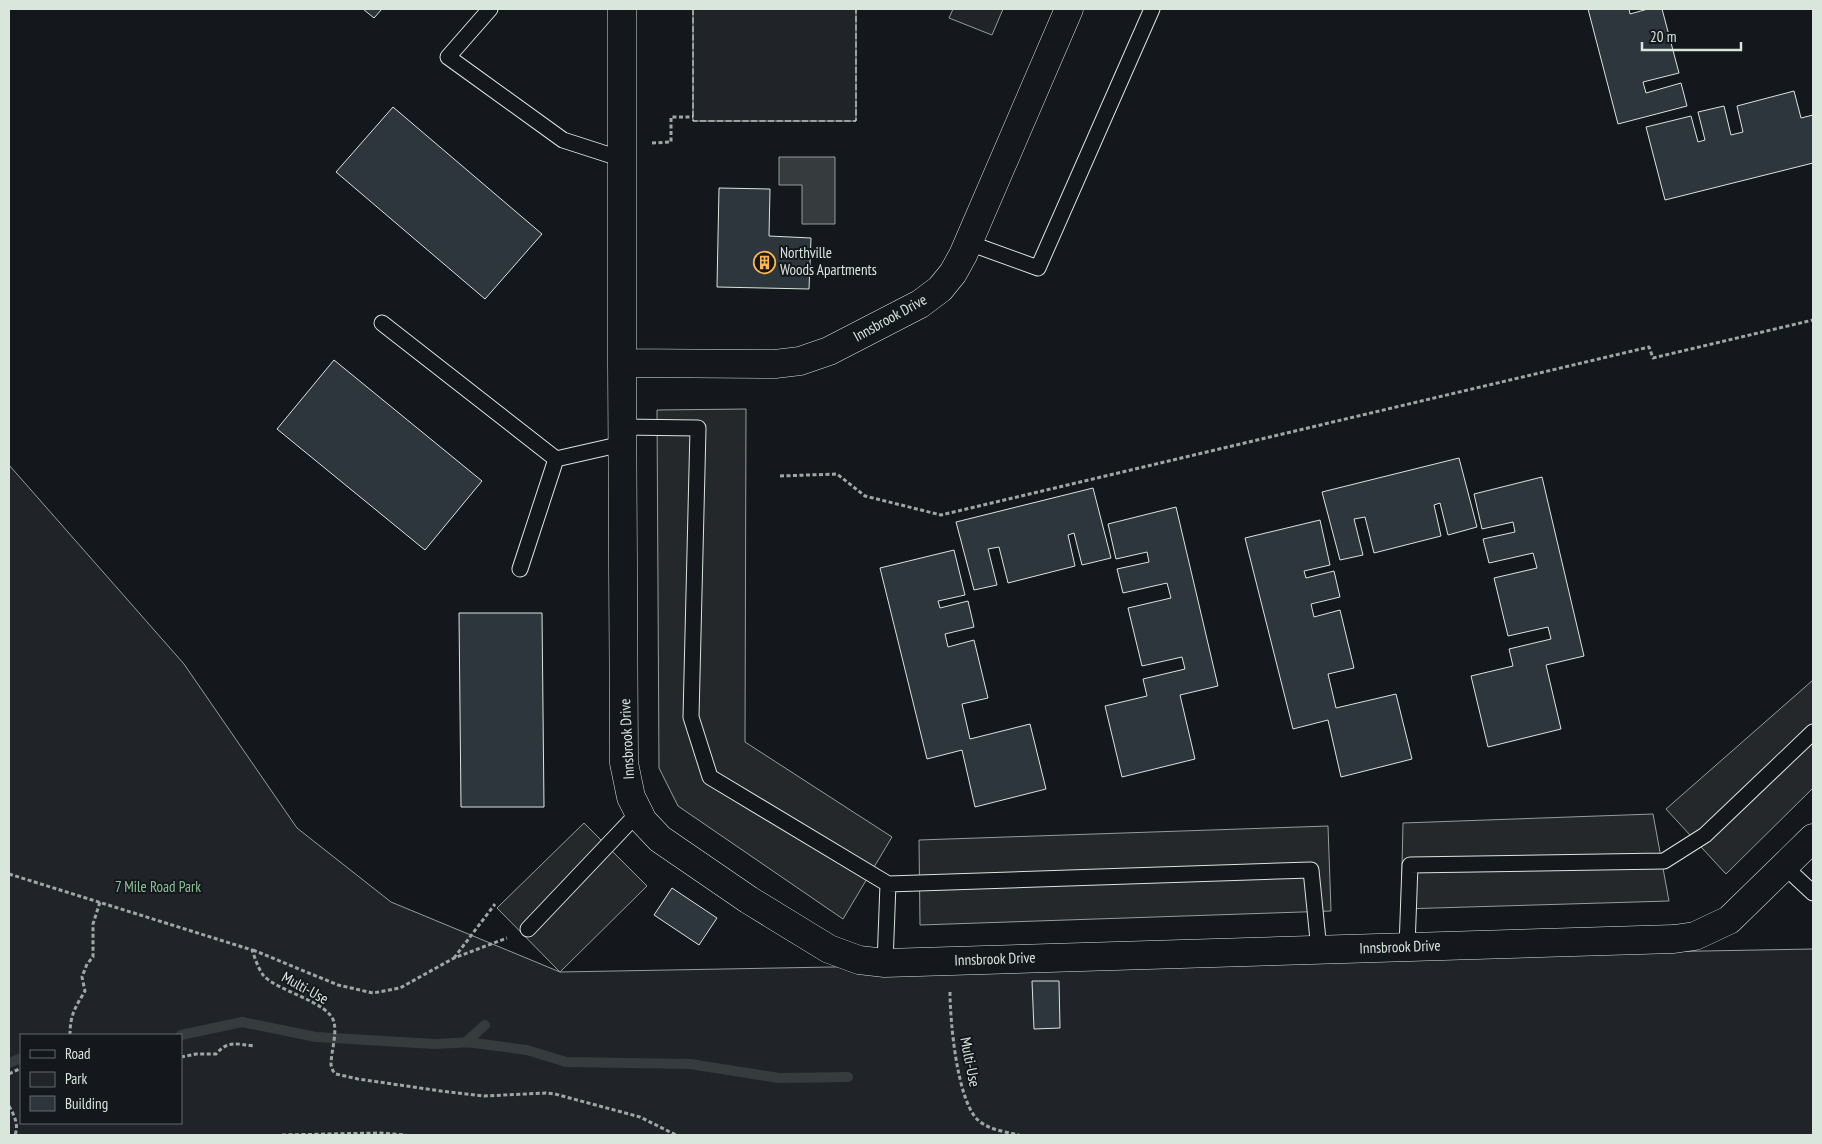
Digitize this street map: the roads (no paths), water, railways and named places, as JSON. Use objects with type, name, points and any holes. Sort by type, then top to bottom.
[{"type":"street","name":"Innsbrook Drive","points":[[622,9],[624,763],[631,797],[643,821],[660,839],[749,900],[829,949],[859,960],[885,962],[1674,939],[1695,936],[1729,920],[1813,838]]},
{"type":"street","name":"Innsbrook Drive","points":[[622,363],[775,364],[800,361],[822,354],[912,308],[940,289],[953,273],[969,243],[1069,9]]},
{"type":"lane","points":[[490,9],[448,57],[563,140],[622,151]]},
{"type":"lane","points":[[969,243],[1038,268],[1152,9]]},
{"type":"lane","points":[[382,323],[556,459]]},
{"type":"lane","points":[[556,459],[622,435],[698,428],[691,717],[710,777],[888,884],[1311,870],[1319,950]]},
{"type":"lane","points":[[520,569],[556,459]]},
{"type":"lane","points":[[1407,947],[1410,865],[1664,862],[1705,835],[1813,732]]},
{"type":"lane","points":[[528,929],[639,812]]},
{"type":"lane","points":[[1784,866],[1813,893]]},
{"type":"lane","points":[[885,962],[888,884]]},
{"type":"waterway","points":[[182,1035],[242,1022],[316,1037],[435,1044],[473,1042]]},
{"type":"waterway","points":[[466,1042],[485,1025]]},
{"type":"waterway","points":[[466,1042],[527,1050],[566,1062],[690,1064],[779,1078],[848,1077]]},
{"type":"waterway","points":[[9,1063],[20,1058]]},
{"type":"place","name":"Northville Woods Apartments","points":[[764,262]]},
{"type":"park label","name":"7 Mile Road Park","points":[[158,887]]}]
